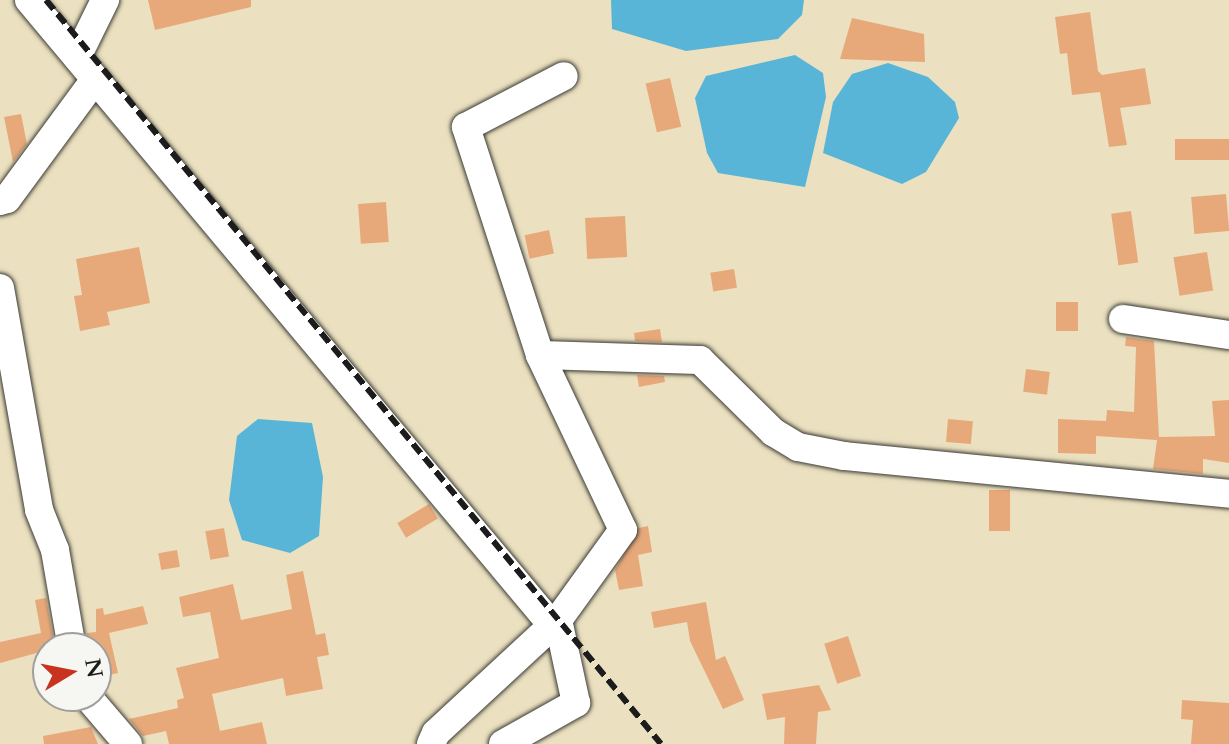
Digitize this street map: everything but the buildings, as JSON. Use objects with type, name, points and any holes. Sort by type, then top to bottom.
[{"type":"street","points":[[29,0],[555,622],[576,703],[503,744]]},
{"type":"street","points":[[2,207],[86,68],[105,0]]},
{"type":"street","points":[[431,744],[436,733],[555,622],[623,530],[540,355],[466,127],[564,76]]},
{"type":"street","points":[[0,288],[39,510],[55,550],[69,632]]},
{"type":"street","points":[[1123,319],[1229,335]]},
{"type":"street","points":[[540,355],[700,360],[773,432],[814,450],[1229,494]]},
{"type":"street","points":[[101,712],[128,744]]},
{"type":"water","points":[[611,0],[804,0],[802,15],[778,39],[686,51],[612,29]]},
{"type":"water","points":[[795,55],[823,73],[826,97],[805,187],[718,173],[707,153],[695,98],[706,76]]},
{"type":"water","points":[[888,63],[928,77],[955,102],[959,118],[926,172],[902,184],[823,153],[833,102],[852,74]]},
{"type":"water","points":[[258,419],[312,423],[323,477],[319,536],[290,553],[242,540],[229,500],[237,436]]},
{"type":"railway","points":[[46,0],[661,744]]}]
